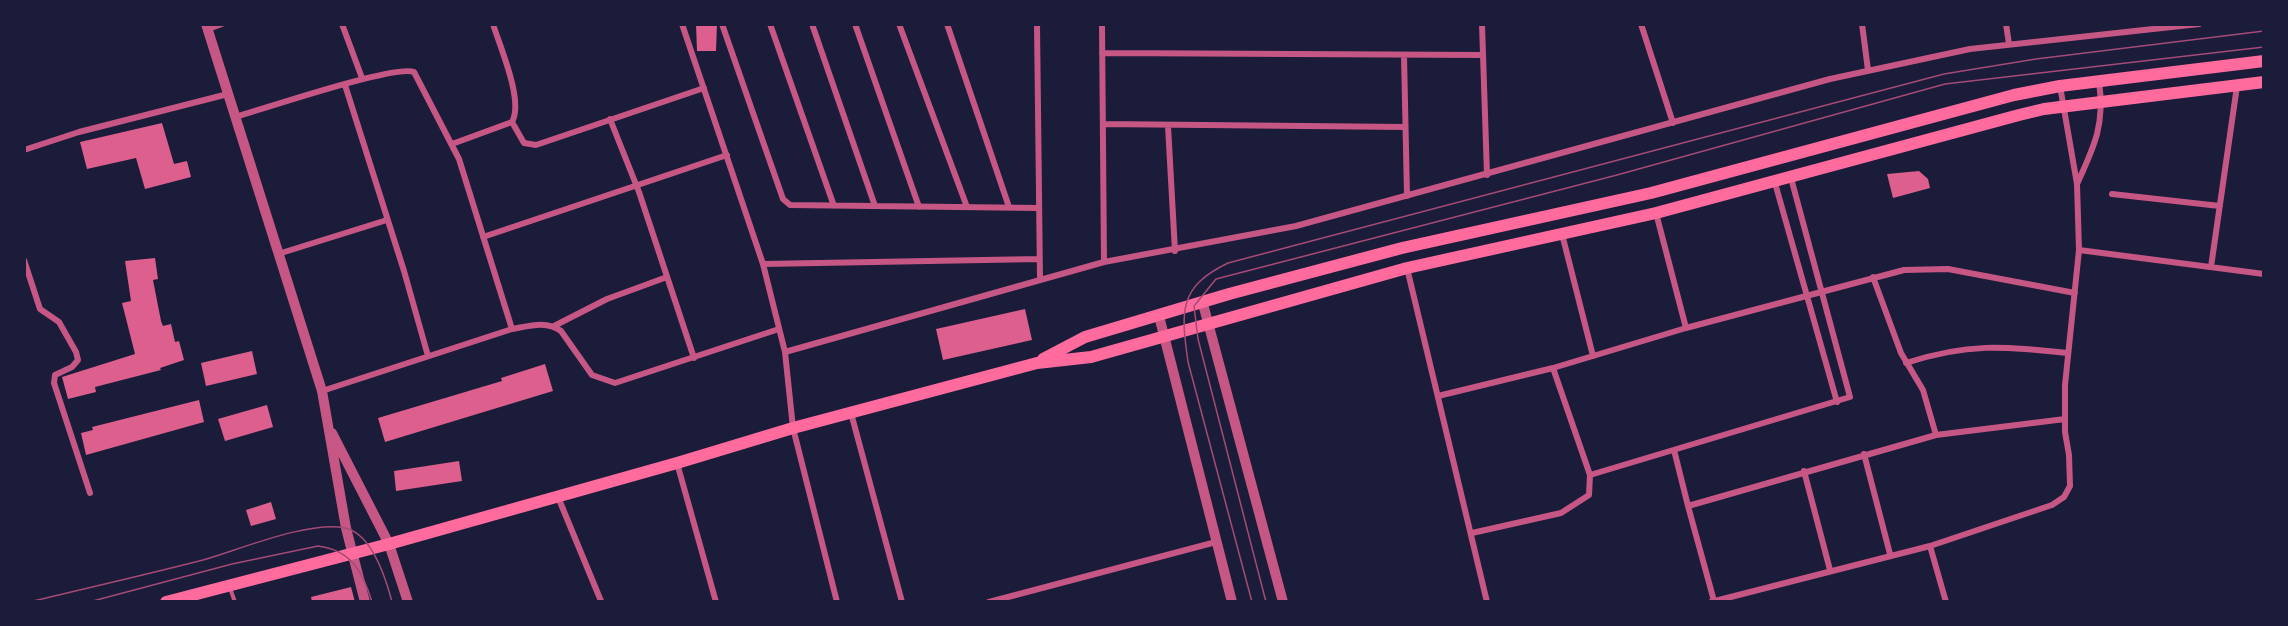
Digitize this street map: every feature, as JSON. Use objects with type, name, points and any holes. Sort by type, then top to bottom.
[{"type":"main road","points":[[1037,363],[1085,337],[1402,248],[1652,193],[2014,95],[2060,86],[2264,61]]},
{"type":"main road","points":[[166,602],[389,544],[793,428],[1037,363],[1091,357],[1407,268],[1656,213],[1775,183],[2019,115],[2062,107],[2264,82]]},
{"type":"street","points":[[222,24],[207,26],[322,391],[334,465],[352,553],[365,602]]},
{"type":"street","points":[[342,24],[362,78]]},
{"type":"street","points":[[452,144],[512,122],[516,116],[515,96],[493,24]]},
{"type":"street","points":[[682,24],[764,264],[785,352],[793,428],[837,602]]},
{"type":"street","points":[[722,24],[783,199],[794,206],[1039,208]]},
{"type":"street","points":[[771,24],[834,206]]},
{"type":"street","points":[[812,24],[875,206]]},
{"type":"street","points":[[855,24],[919,207]]},
{"type":"street","points":[[899,24],[967,207]]},
{"type":"street","points":[[947,24],[1009,207]]},
{"type":"street","points":[[1037,24],[1040,279]]},
{"type":"street","points":[[1102,24],[1104,262]]},
{"type":"street","points":[[1482,24],[1487,175]]},
{"type":"street","points":[[1641,24],[1673,123]]},
{"type":"street","points":[[1862,24],[1868,70]]},
{"type":"street","points":[[2006,24],[2009,44]]},
{"type":"street","points":[[785,352],[1104,262],[1175,251],[1296,226],[1868,70],[1950,52],[2199,24]]},
{"type":"street","points":[[1102,53],[1483,55]]},
{"type":"street","points":[[1404,56],[1407,196]]},
{"type":"street","points":[[235,117],[362,78],[403,70],[414,72],[452,144],[512,329]]},
{"type":"street","points":[[2077,184],[2095,146],[2101,124],[2102,103],[2099,81]]},
{"type":"street","points":[[345,85],[405,271],[428,356]]},
{"type":"street","points":[[1674,450],[1712,602],[1890,554],[1930,546],[2044,508],[2064,496],[2070,486],[2066,419],[2067,354],[2079,250],[2077,184],[2060,86]]},
{"type":"street","points":[[2211,267],[2237,86]]},
{"type":"street","points":[[512,122],[520,138],[531,146],[704,88]]},
{"type":"street","points":[[24,150],[79,132],[228,94]]},
{"type":"street","points":[[610,119],[637,185],[694,358]]},
{"type":"street","points":[[1103,124],[1405,127]]},
{"type":"street","points":[[1168,126],[1175,251]]},
{"type":"street","points":[[483,237],[727,155]]},
{"type":"street","points":[[1590,475],[1848,398],[1851,393],[1791,178]]},
{"type":"street","points":[[1775,183],[1837,402]]},
{"type":"street","points":[[2112,194],[2220,206]]},
{"type":"street","points":[[1656,213],[1686,327]]},
{"type":"street","points":[[278,254],[387,220]]},
{"type":"street","points":[[1562,234],[1593,356]]},
{"type":"street","points":[[2079,250],[2264,274]]},
{"type":"street","points":[[764,264],[1039,259]]},
{"type":"street","points":[[24,260],[40,309],[59,322],[76,352],[78,360],[72,367],[55,375],[54,383],[90,494]]},
{"type":"street","points":[[1407,268],[1487,602]]},
{"type":"street","points":[[1438,396],[1553,368],[1686,327],[1904,270],[1948,269],[2075,293]]},
{"type":"street","points":[[554,326],[607,299],[667,277]]},
{"type":"street","points":[[1872,277],[1906,363],[1923,390],[1936,435]]},
{"type":"street","points":[[1203,304],[1283,602]]},
{"type":"street","points":[[1159,316],[1232,602]]},
{"type":"street","points":[[322,391],[512,329],[542,324],[554,326],[574,346],[592,375],[615,383],[779,329]]},
{"type":"street","points":[[1906,363],[1958,348],[1980,347],[2067,354]]},
{"type":"street","points":[[1472,533],[1561,513],[1574,507],[1589,495],[1590,475],[1553,368]]},
{"type":"street","points":[[851,412],[903,602]]},
{"type":"street","points":[[1688,506],[1936,435],[2066,419]]},
{"type":"street","points":[[330,430],[389,544],[408,602]]},
{"type":"street","points":[[1864,454],[1890,554]]},
{"type":"street","points":[[677,463],[716,602]]},
{"type":"street","points":[[1804,471],[1830,570]]},
{"type":"street","points":[[558,496],[600,601]]},
{"type":"street","points":[[989,602],[1216,542]]},
{"type":"street","points":[[1930,546],[1946,602]]},
{"type":"lane","points":[[229,585],[235,602]]},
{"type":"building","points":[[696,24],[717,24],[716,51],[697,51]]},
{"type":"building","points":[[162,123],[174,164],[187,161],[191,177],[145,189],[136,158],[87,169],[80,142]]},
{"type":"building","points":[[1919,171],[1928,179],[1930,188],[1893,198],[1887,174]]},
{"type":"building","points":[[155,258],[158,279],[153,280],[161,321],[163,326],[171,324],[175,342],[179,341],[184,360],[160,368],[161,370],[95,387],[96,392],[68,399],[62,377],[135,354],[122,303],[131,301],[125,261]]},
{"type":"building","points":[[1025,309],[1032,340],[943,360],[936,329]]},
{"type":"building","points":[[252,351],[257,374],[206,386],[201,363]]},
{"type":"building","points":[[545,364],[553,391],[385,442],[378,418],[502,381],[501,378]]},
{"type":"building","points":[[199,400],[204,422],[86,455],[81,433],[93,430],[92,427]]},
{"type":"building","points":[[267,405],[273,427],[225,441],[218,419]]},
{"type":"building","points":[[459,461],[462,481],[396,491],[394,471]]},
{"type":"building","points":[[271,502],[276,519],[251,526],[246,510]]},
{"type":"building","points":[[351,587],[355,602],[312,602],[311,597]]},
{"type":"tram line","points":[[1252,602],[1188,362],[1184,329],[1187,303],[1200,282],[1212,272],[1228,263],[1944,74],[2036,59],[2264,31]]},
{"type":"tram line","points":[[1266,602],[1198,339],[1194,306],[1216,279],[1617,175],[1945,84],[2264,47]]},
{"type":"tram line","points":[[29,602],[203,560],[294,532],[330,527],[345,528],[355,532],[363,539],[376,559],[392,602]]},
{"type":"tram line","points":[[89,602],[232,564],[318,546],[339,552],[354,564],[360,572],[372,602]]}]
